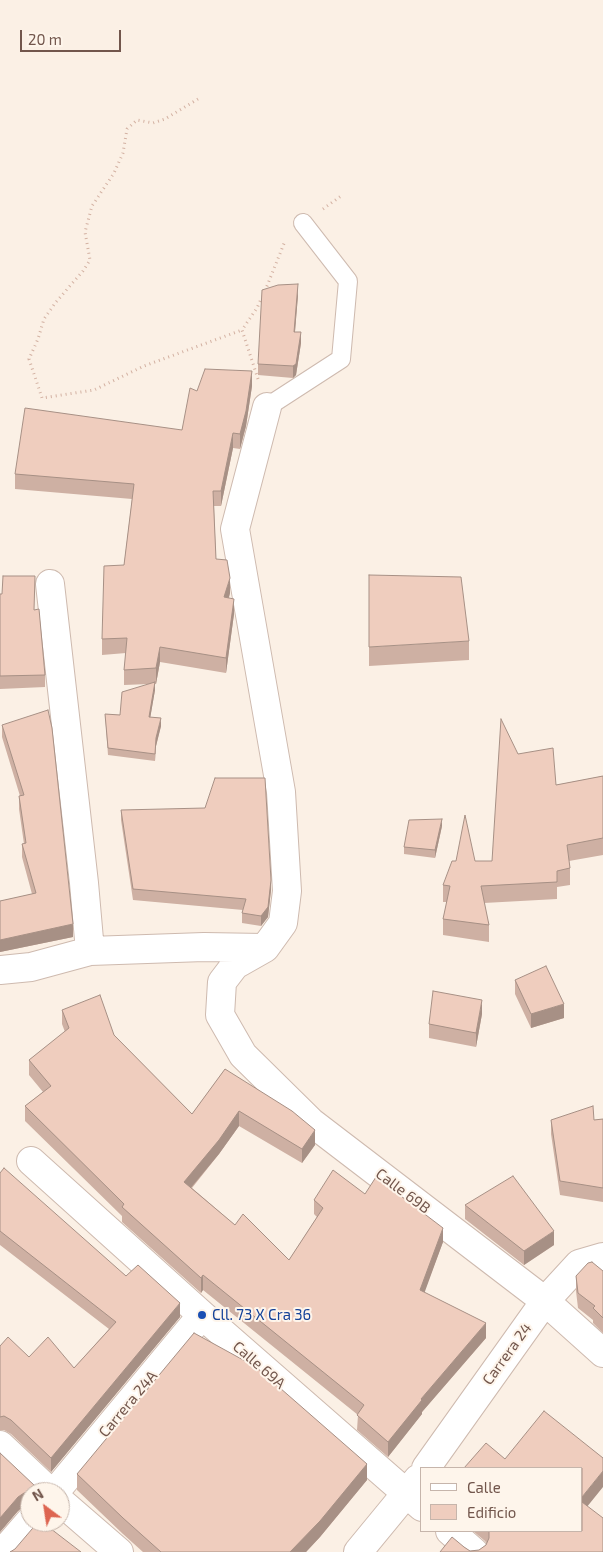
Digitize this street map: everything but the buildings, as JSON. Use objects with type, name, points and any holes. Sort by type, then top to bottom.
[{"type":"street","points":[[0,970],[31,967],[90,951],[204,947],[265,948],[283,923],[287,891],[281,792],[234,529],[267,408]]},
{"type":"street","points":[[50,584],[90,951]]},
{"type":"street","name":"Calle 69B","points":[[265,948],[235,965],[222,982],[220,1015],[243,1055],[311,1122],[402,1189],[546,1301],[603,1353]]},
{"type":"street","name":"Calle 69A","points":[[32,1161],[202,1316],[417,1491]]},
{"type":"street","name":"Carrera 24","points":[[427,1467],[546,1301],[579,1264],[603,1257]]},
{"type":"street","name":"Carrera 24A","points":[[63,1482],[202,1316]]},
{"type":"street","points":[[0,1445],[39,1482]]},
{"type":"street","points":[[358,1552],[417,1491]]},
{"type":"street","points":[[70,1510],[119,1552]]},
{"type":"street","points":[[3,1552],[20,1532]]},
{"type":"street","points":[[451,1532],[474,1552]]},
{"type":"lane","points":[[267,408],[341,359],[348,281],[303,223]]},
{"type":"path","points":[[198,99],[165,119],[154,123],[137,120],[127,129],[123,152],[114,173],[92,206],[85,232],[90,260],[83,272],[56,302],[44,319],[29,359],[42,398],[94,390],[144,366],[242,330],[257,308],[288,233],[341,196]]},
{"type":"path","points":[[242,330],[267,408]]},
{"type":"place","name":"Cll. 73 X Cra 36","points":[[202,1315]]}]
